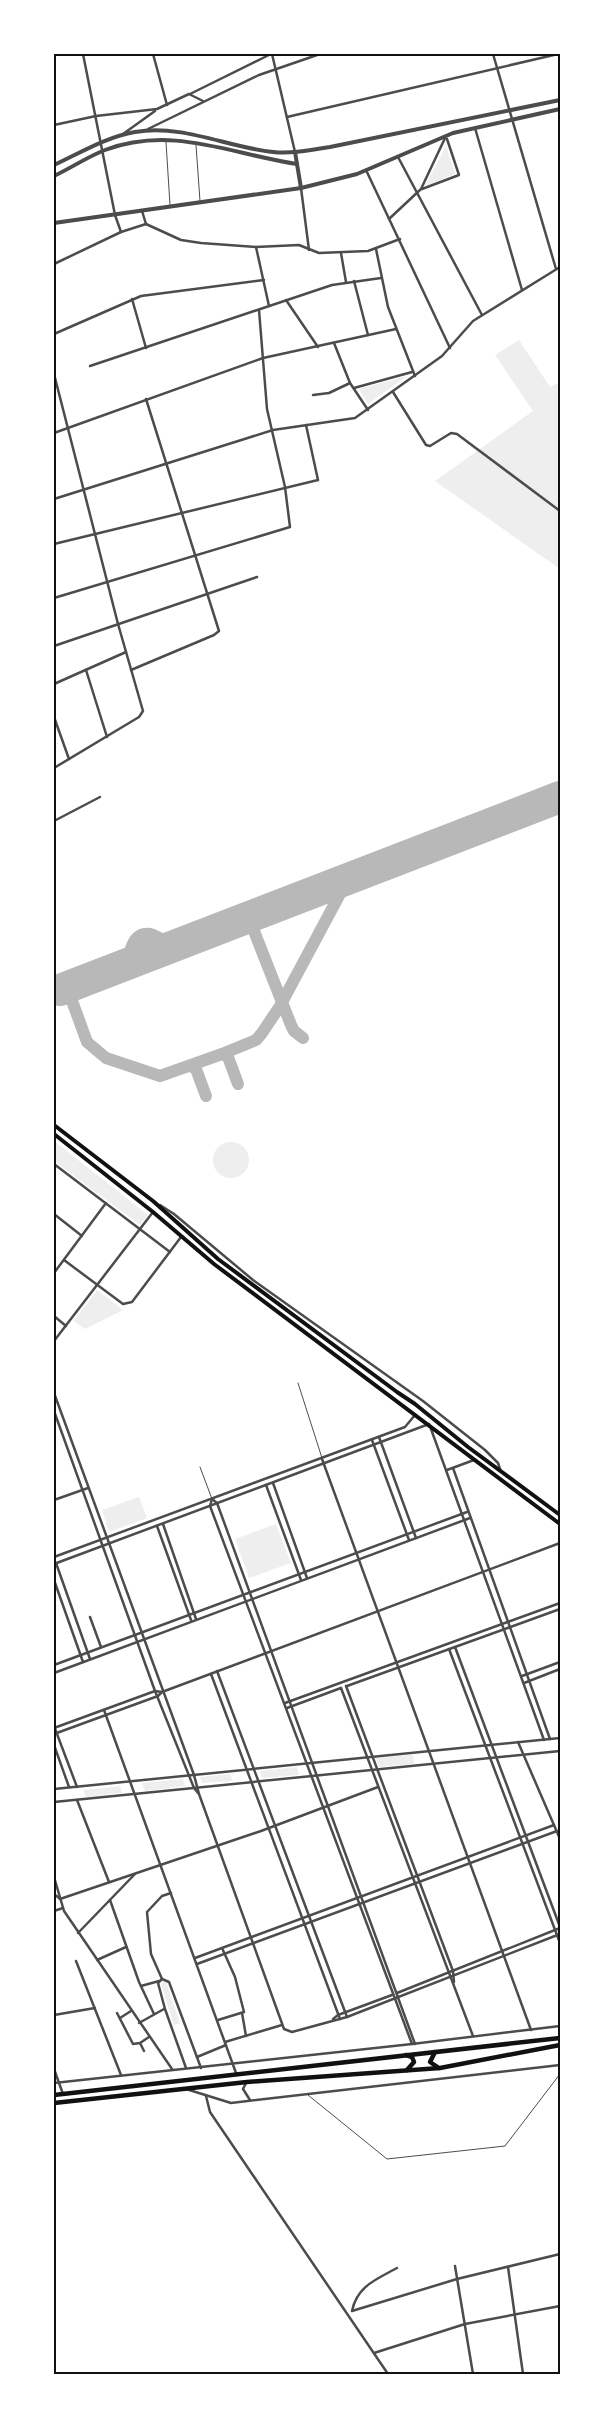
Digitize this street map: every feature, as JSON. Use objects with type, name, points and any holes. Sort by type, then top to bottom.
[{"type":"highway","points":[[54,2095],[403,2054],[560,2038]]},
{"type":"highway","points":[[54,2103],[247,2082],[440,2068],[560,2045]]},
{"type":"highway","points":[[436,2052],[430,2062],[440,2068]]},
{"type":"highway","points":[[403,2054],[414,2059],[413,2065],[406,2071]]},
{"type":"main road","points":[[54,1125],[155,1203],[204,1246]]},
{"type":"main road","points":[[54,1134],[153,1212],[214,1264],[430,1424],[560,1524]]},
{"type":"main road","points":[[81,1155],[95,1162],[96,1159],[90,1153]]},
{"type":"main road","points":[[153,1212],[168,1222],[170,1218],[165,1212]]},
{"type":"main road","points":[[182,1237],[187,1233],[560,1515]]},
{"type":"main road","points":[[416,1414],[418,1410],[422,1410],[447,1430]]},
{"type":"street","points":[[83,54],[115,215],[121,232]]},
{"type":"street","points":[[153,54],[167,105]]},
{"type":"street","points":[[122,135],[157,109],[272,54],[295,152],[309,250]]},
{"type":"street","points":[[145,131],[203,101],[276,68],[320,54]]},
{"type":"street","points":[[493,54],[508,111],[556,270]]},
{"type":"street","points":[[287,117],[558,54]]},
{"type":"street","points":[[189,94],[203,101]]},
{"type":"street","points":[[54,165],[122,135],[145,131],[187,133],[273,152],[295,152],[339,146],[560,100]]},
{"type":"street","points":[[54,125],[96,116],[157,109]]},
{"type":"street","points":[[54,223],[170,205],[301,188],[340,180],[446,136],[474,127],[560,109]]},
{"type":"street","points":[[474,127],[522,290]]},
{"type":"street","points":[[389,219],[420,189],[446,136]]},
{"type":"street","points":[[420,189],[459,175],[446,136]]},
{"type":"street","points":[[54,176],[103,151],[136,142],[166,139],[196,142],[297,164]]},
{"type":"street","points":[[398,156],[482,315]]},
{"type":"street","points":[[366,170],[450,348]]},
{"type":"street","points":[[142,210],[146,224]]},
{"type":"street","points":[[54,264],[121,232],[146,224],[181,240],[256,247],[298,245],[319,254],[376,249],[400,239]]},
{"type":"street","points":[[256,247],[269,306]]},
{"type":"street","points":[[376,249],[381,278],[396,329],[415,376]]},
{"type":"street","points":[[341,253],[346,282]]},
{"type":"street","points":[[54,499],[273,430],[351,419],[368,410],[415,376],[450,348],[468,326],[482,315],[560,267]]},
{"type":"street","points":[[90,366],[286,300],[346,282],[381,278]]},
{"type":"street","points":[[54,334],[132,299],[161,292],[264,280]]},
{"type":"street","points":[[354,281],[368,335]]},
{"type":"street","points":[[132,299],[146,348]]},
{"type":"street","points":[[286,300],[318,347]]},
{"type":"street","points":[[54,598],[290,527],[285,487],[267,409],[259,310]]},
{"type":"street","points":[[54,433],[263,358],[396,329]]},
{"type":"street","points":[[334,343],[350,383],[368,410]]},
{"type":"street","points":[[353,388],[412,372]]},
{"type":"street","points":[[54,374],[118,624],[143,711],[139,717],[54,768]]},
{"type":"street","points":[[313,395],[329,393],[350,383]]},
{"type":"street","points":[[393,392],[426,444],[430,446],[451,433],[457,434],[560,511]]},
{"type":"street","points":[[131,670],[214,635],[219,631],[168,463],[146,399]]},
{"type":"street","points":[[54,544],[318,480],[306,425]]},
{"type":"street","points":[[54,646],[257,577]]},
{"type":"street","points":[[54,684],[126,652]]},
{"type":"street","points":[[86,670],[107,737]]},
{"type":"street","points":[[54,717],[55,725],[70,759]]},
{"type":"street","points":[[54,821],[100,797]]},
{"type":"street","points":[[54,1164],[170,1252]]},
{"type":"street","points":[[54,1273],[106,1203]]},
{"type":"street","points":[[155,1203],[174,1214],[253,1280],[423,1401],[485,1450],[498,1463],[500,1471]]},
{"type":"street","points":[[54,1342],[153,1212]]},
{"type":"street","points":[[54,1214],[82,1236]]},
{"type":"street","points":[[64,1260],[124,1304],[132,1302],[182,1237]]},
{"type":"street","points":[[54,1316],[66,1326]]},
{"type":"street","points":[[54,1393],[140,1633],[194,1775],[199,1794],[284,2029],[290,2032],[347,2017],[559,1934]]},
{"type":"street","points":[[54,1411],[137,1641],[189,1776],[199,1794]]},
{"type":"street","points":[[54,1557],[405,1428],[416,1414]]},
{"type":"street","points":[[90,1659],[55,1563],[430,1424],[544,1740]]},
{"type":"street","points":[[64,1439],[69,1437]]},
{"type":"street","points":[[379,1437],[416,1538]]},
{"type":"street","points":[[372,1440],[409,1540]]},
{"type":"street","points":[[322,1459],[504,1951],[531,2030]]},
{"type":"street","points":[[447,1470],[476,1459]]},
{"type":"street","points":[[453,1468],[467,1512],[550,1739]]},
{"type":"street","points":[[272,1482],[307,1578]]},
{"type":"street","points":[[266,1485],[301,1580]]},
{"type":"street","points":[[54,1500],[88,1488]]},
{"type":"street","points":[[212,1499],[217,1503],[286,1689],[414,2044]]},
{"type":"street","points":[[212,1499],[210,1506],[287,1708],[392,1995],[414,2044]]},
{"type":"street","points":[[396,1506],[403,1503]]},
{"type":"street","points":[[54,1665],[467,1512]]},
{"type":"street","points":[[54,1673],[191,1620],[470,1518]]},
{"type":"street","points":[[162,1523],[196,1619]]},
{"type":"street","points":[[157,1526],[191,1620]]},
{"type":"street","points":[[55,1734],[158,1696],[162,1692],[271,1650],[560,1543]]},
{"type":"street","points":[[336,1560],[338,1566]]},
{"type":"street","points":[[172,1568],[178,1566]]},
{"type":"street","points":[[54,1580],[83,1662]]},
{"type":"street","points":[[285,1703],[560,1603]]},
{"type":"street","points":[[287,1708],[560,1610]]},
{"type":"street","points":[[90,1617],[101,1647]]},
{"type":"street","points":[[438,1647],[440,1653]]},
{"type":"street","points":[[333,2020],[338,2014],[396,1994],[560,1927],[455,1647]]},
{"type":"street","points":[[449,1649],[512,1811],[555,1930],[559,1934],[560,1943]]},
{"type":"street","points":[[521,1676],[560,1662]]},
{"type":"street","points":[[524,1683],[560,1670]]},
{"type":"street","points":[[217,1671],[347,2017]]},
{"type":"street","points":[[211,1674],[340,2019]]},
{"type":"street","points":[[346,1686],[453,1970],[455,1976],[454,1983]]},
{"type":"street","points":[[342,1688],[448,1973],[454,1983],[474,2036]]},
{"type":"street","points":[[280,1692],[286,1689]]},
{"type":"street","points":[[77,1787],[55,1734],[54,1727],[156,1691],[162,1692]]},
{"type":"street","points":[[104,1710],[236,2073]]},
{"type":"street","points":[[88,1715],[90,1721]]},
{"type":"street","points":[[477,1722],[482,1720]]},
{"type":"street","points":[[231,1728],[237,1726]]},
{"type":"street","points":[[172,1733],[177,1731]]},
{"type":"street","points":[[54,1789],[560,1738]]},
{"type":"street","points":[[518,1742],[560,1838]]},
{"type":"street","points":[[54,1745],[69,1787]]},
{"type":"street","points":[[54,1802],[560,1751]]},
{"type":"street","points":[[60,1899],[275,1826],[378,1787]]},
{"type":"street","points":[[77,1800],[109,1882]]},
{"type":"street","points":[[512,1811],[516,1810]]},
{"type":"street","points":[[195,1958],[554,1825]]},
{"type":"street","points":[[197,1964],[419,1880],[557,1831]]},
{"type":"street","points":[[78,1933],[135,1874]]},
{"type":"street","points":[[54,1877],[63,1908],[78,1933],[172,2070]]},
{"type":"street","points":[[171,1893],[162,1896],[147,1912],[151,1954],[160,1980],[164,2009],[186,2068]]},
{"type":"street","points":[[54,1894],[60,1899]]},
{"type":"street","points":[[110,1900],[140,1986],[154,2014]]},
{"type":"street","points":[[54,1911],[63,1908]]},
{"type":"street","points":[[370,1935],[375,1933]]},
{"type":"street","points":[[97,1960],[126,1947]]},
{"type":"street","points":[[222,1948],[235,1977],[244,2012],[242,2012],[246,2036]]},
{"type":"street","points":[[76,1961],[121,2074]]},
{"type":"street","points":[[140,1986],[160,1980],[169,1982],[201,2068]]},
{"type":"street","points":[[54,2015],[95,2008]]},
{"type":"street","points":[[139,2023],[164,2009]]},
{"type":"street","points":[[120,2018],[131,2011]]},
{"type":"street","points":[[218,2020],[242,2012]]},
{"type":"street","points":[[117,2013],[131,2042],[140,2043],[149,2037]]},
{"type":"street","points":[[197,2057],[226,2043],[282,2024]]},
{"type":"street","points":[[54,2084],[121,2074],[233,2065],[295,2056],[560,2026]]},
{"type":"street","points":[[140,2043],[144,2051]]},
{"type":"street","points":[[182,2088],[231,2103],[560,2064]]},
{"type":"street","points":[[54,2069],[63,2094]]},
{"type":"street","points":[[247,2082],[243,2089],[251,2100]]},
{"type":"street","points":[[206,2096],[210,2112],[388,2374]]},
{"type":"street","points":[[397,2268],[360,2290],[354,2300],[352,2310],[457,2280],[560,2254]]},
{"type":"street","points":[[455,2266],[473,2374]]},
{"type":"street","points":[[508,2267],[523,2374]]},
{"type":"street","points":[[374,2353],[465,2324],[560,2306]]},
{"type":"lane","points":[[166,139],[170,205]]},
{"type":"lane","points":[[196,142],[200,202]]},
{"type":"lane","points":[[298,1383],[322,1459]]},
{"type":"lane","points":[[200,1467],[212,1499]]},
{"type":"lane","points":[[307,2094],[387,2159],[505,2146],[560,2074]]},
{"type":"shaded area","points":[[446,146],[455,174],[425,186]]},
{"type":"shaded area","points":[[519,340],[550,387],[560,382],[560,569],[435,481],[533,411],[495,355]]},
{"type":"shaded area","points":[[407,376],[368,404],[359,389]]},
{"type":"shaded area","points":[[54,1141],[148,1215],[140,1225],[54,1161]]},
{"type":"shaded area","points":[[231,1142],[243,1148],[249,1160],[243,1172],[231,1178],[219,1172],[213,1160],[219,1148]]},
{"type":"shaded area","points":[[97,1290],[123,1310],[85,1329],[74,1321]]},
{"type":"shaded area","points":[[139,1497],[147,1518],[109,1532],[102,1510]]},
{"type":"shaded area","points":[[276,1524],[291,1563],[249,1578],[235,1539]]},
{"type":"shaded area","points":[[413,1755],[414,1764],[379,1767],[376,1758]]},
{"type":"shaded area","points":[[297,1767],[299,1775],[262,1778],[260,1771]]},
{"type":"shaded area","points":[[230,1774],[233,1781],[202,1783],[200,1777]]},
{"type":"shaded area","points":[[183,1779],[185,1786],[145,1791],[142,1783]]},
{"type":"shaded area","points":[[120,1786],[122,1793],[86,1797],[83,1790]]},
{"type":"shaded area","points":[[166,1982],[180,2023],[174,2025],[161,1984]]},
{"type":"taxiway","points":[[67,987],[87,1042],[106,1058],[160,1076],[222,1054],[256,1040],[262,1033],[280,1006],[348,879]]},
{"type":"taxiway","points":[[259,913],[252,926],[291,1025],[294,1031],[303,1038]]},
{"type":"taxiway","points":[[241,920],[252,926]]},
{"type":"taxiway","points":[[129,963],[133,943],[144,934],[150,934],[168,941],[189,940]]},
{"type":"taxiway","points":[[222,1054],[228,1057],[238,1084]]},
{"type":"taxiway","points":[[191,1066],[196,1069],[206,1096]]},
{"type":"runway","points":[[60,990],[560,797]]}]
